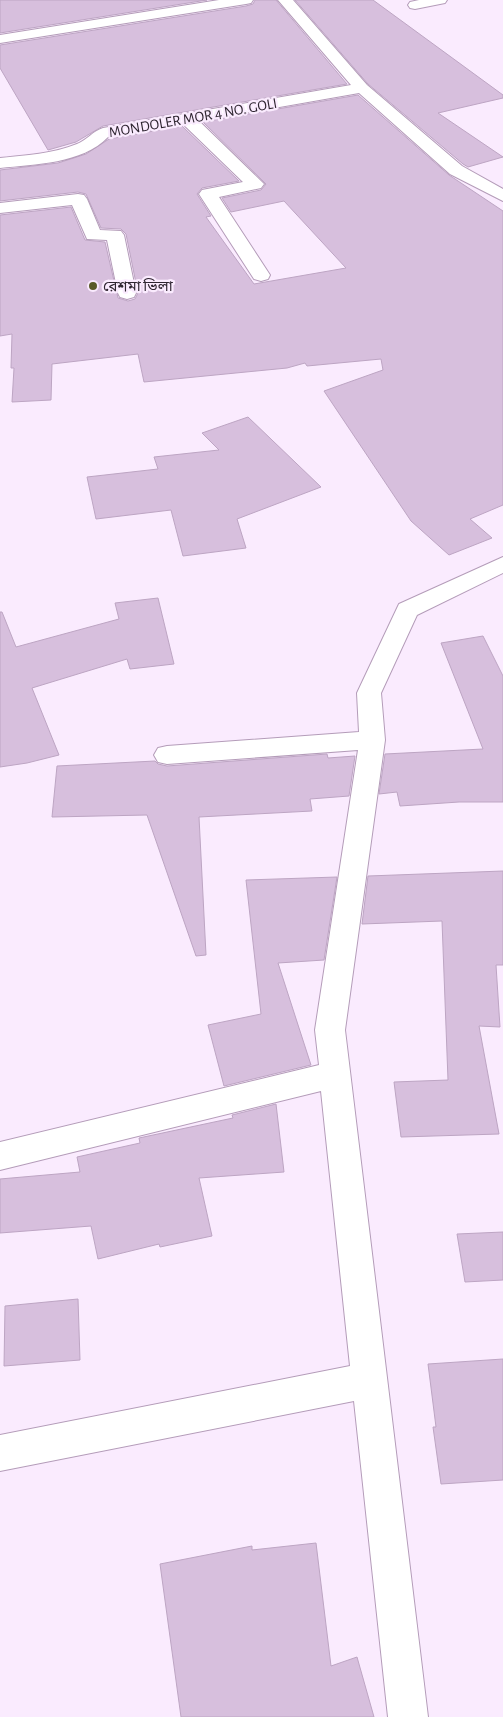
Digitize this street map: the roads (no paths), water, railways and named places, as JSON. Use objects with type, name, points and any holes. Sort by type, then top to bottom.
[{"type":"street","points":[[0,39],[246,0]]},
{"type":"street","points":[[285,0],[362,88],[456,170],[503,196]]},
{"type":"street","points":[[414,5],[440,0]]},
{"type":"street","name":"MONDOLER MOR 4 NO. GOLI","points":[[0,163],[70,152],[98,141],[103,133],[362,88]]},
{"type":"street","points":[[186,118],[255,184],[208,194],[261,275]]},
{"type":"street","points":[[0,208],[78,199],[92,235],[115,235],[127,293]]},
{"type":"street","points":[[408,1717],[330,1030],[372,740],[369,693],[407,610],[503,564]]},
{"type":"street","points":[[167,755],[372,740]]},
{"type":"street","points":[[0,1156],[334,1075]]},
{"type":"street","points":[[0,1453],[369,1380]]},
{"type":"place","name":"রেশমা ভিলা","points":[[93,286]]}]
